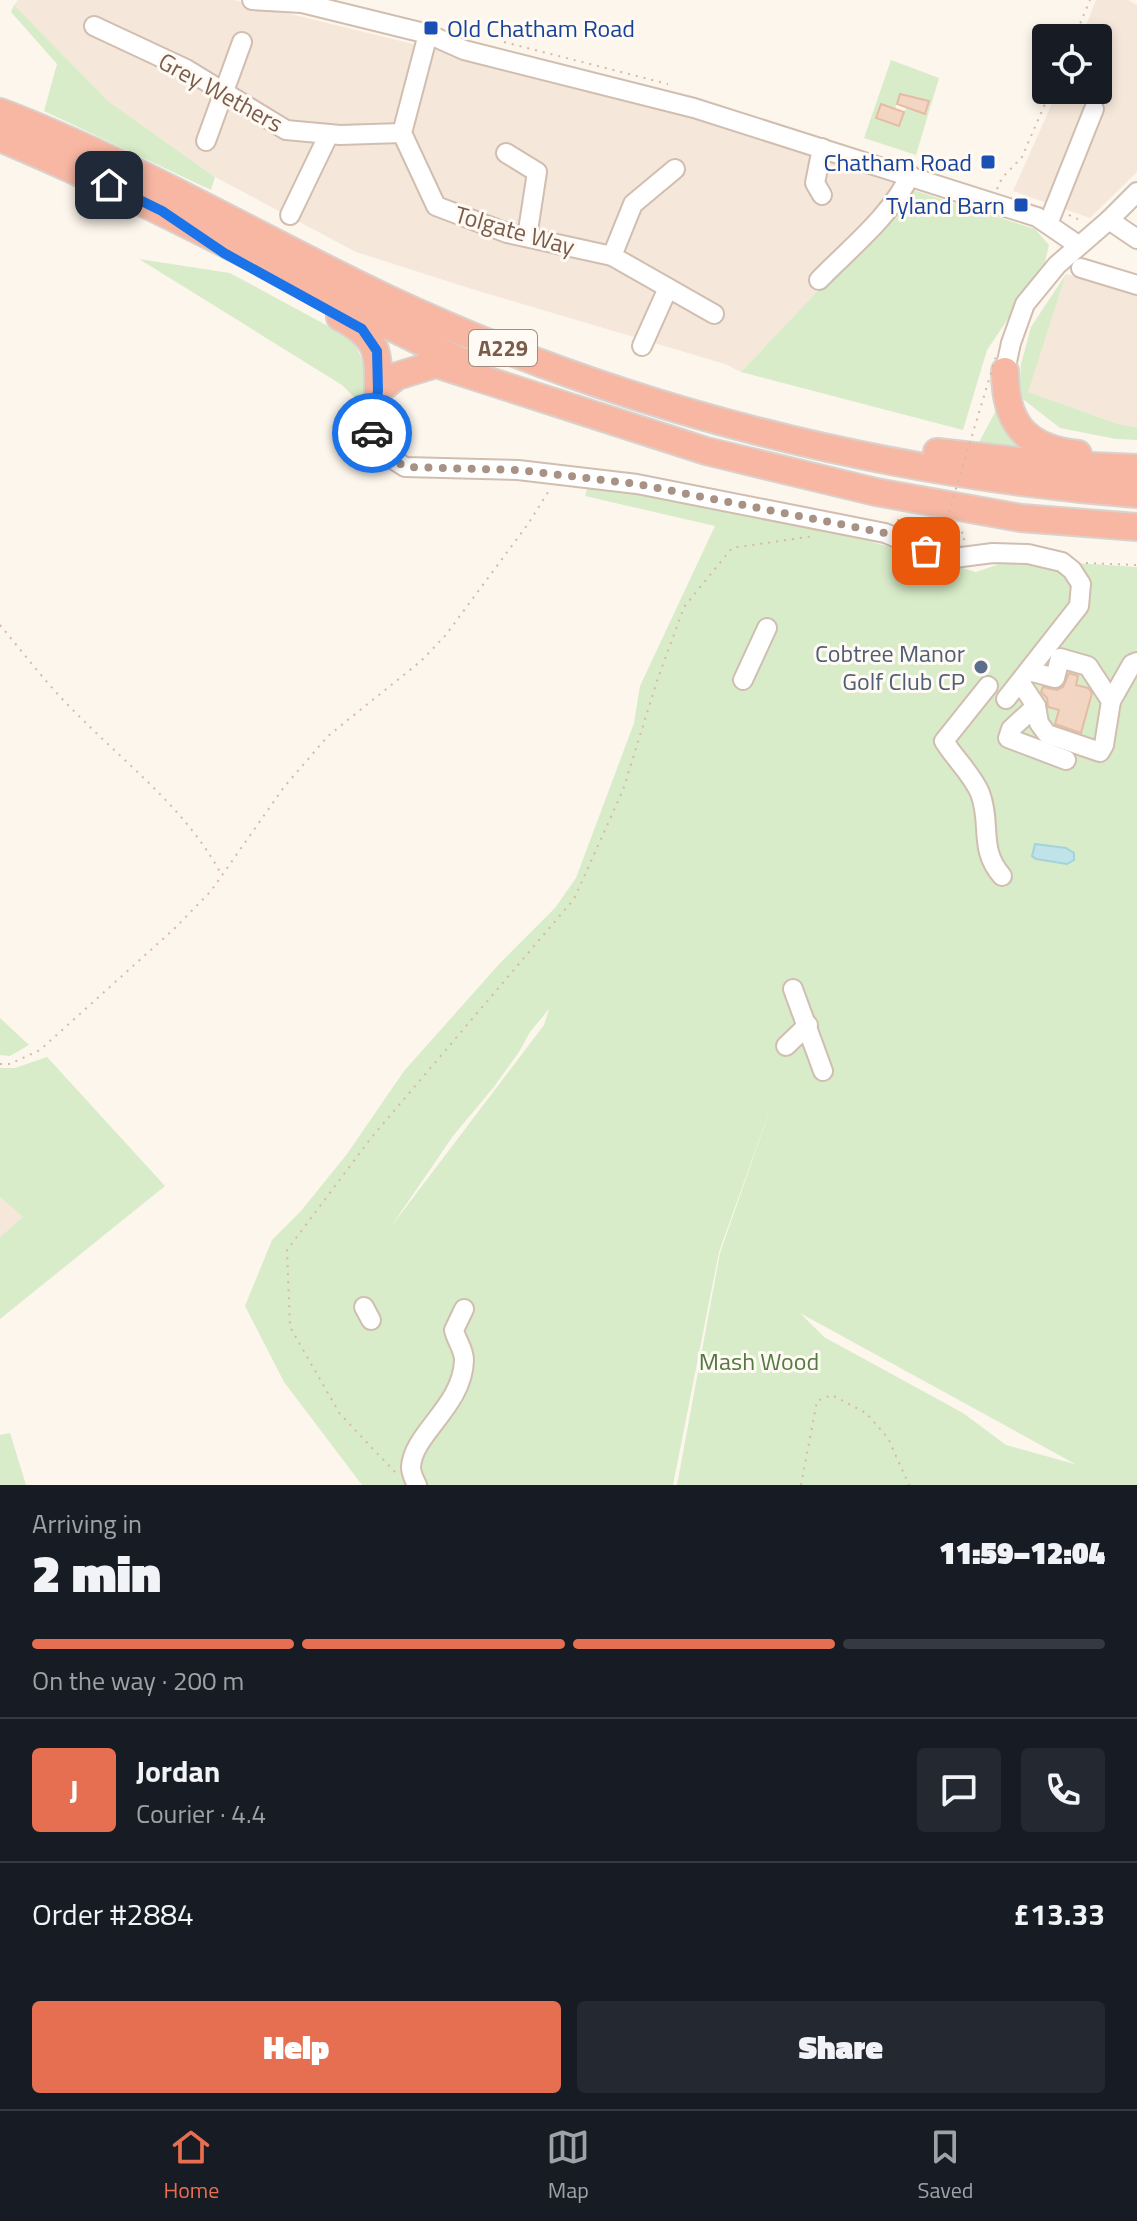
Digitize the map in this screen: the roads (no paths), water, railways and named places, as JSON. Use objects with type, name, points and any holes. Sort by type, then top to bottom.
[{"type":"highway","name":"A229","points":[[0,112],[89,150],[390,300],[534,361],[647,400],[766,433],[899,463],[1040,485],[1137,494]]},
{"type":"highway","name":"A229","points":[[0,138],[82,172],[354,310],[498,379],[556,403],[706,451],[876,492],[1021,518],[1134,528]]},
{"type":"highway","points":[[162,211],[224,253],[362,329],[377,351],[378,391]]},
{"type":"highway","points":[[1001,362],[1005,399],[1015,423],[1026,435],[1044,446],[1068,453],[1137,460]]},
{"type":"highway","points":[[378,391],[397,376],[436,364],[556,403]]},
{"type":"highway","points":[[766,433],[1046,464],[1137,468]]},
{"type":"street","points":[[252,0],[302,3],[428,34],[464,50],[694,108],[1037,217],[1078,245]]},
{"type":"street","name":"Grey Wethers","points":[[94,26],[186,69],[286,130],[329,134],[402,133]]},
{"type":"street","points":[[402,133],[428,34]]},
{"type":"street","points":[[206,141],[242,42]]},
{"type":"street","points":[[1048,224],[1094,109]]},
{"type":"street","name":"Tolgate Way","points":[[402,133],[436,206],[507,233],[612,256],[714,314]]},
{"type":"street","points":[[290,215],[329,134]]},
{"type":"street","points":[[822,148],[815,183],[822,195]]},
{"type":"street","points":[[506,153],[537,172],[527,237]]},
{"type":"street","points":[[612,256],[633,204],[675,169]]},
{"type":"street","points":[[819,280],[887,210],[910,175]]},
{"type":"street","points":[[1001,362],[1025,304],[1057,265],[1137,192]]},
{"type":"street","points":[[1109,220],[1137,239]]},
{"type":"street","points":[[1081,268],[1137,285]]},
{"type":"street","points":[[642,346],[668,288]]},
{"type":"street","points":[[378,391],[371,423],[373,436],[395,463],[419,469],[518,470],[637,484],[885,533],[946,559],[993,553],[1028,554],[1062,562],[1081,584],[1079,606],[1006,699]]},
{"type":"street","points":[[743,680],[767,628]]},
{"type":"street","points":[[1025,676],[1055,678],[1060,658],[1088,666],[1111,701]]},
{"type":"street","points":[[1025,676],[1039,723],[1047,734],[1100,752],[1104,745],[1111,701],[1132,664],[1137,662]]},
{"type":"street","points":[[988,686],[944,741],[981,796],[988,827],[986,852],[1002,876]]},
{"type":"street","points":[[1036,706],[1011,729],[1006,741],[1066,760]]},
{"type":"street","points":[[793,989],[823,1071]]},
{"type":"street","points":[[786,1046],[808,1025]]},
{"type":"street","points":[[417,1485],[411,1471],[412,1461],[422,1441],[448,1408],[461,1377],[463,1353],[454,1330],[464,1309]]},
{"type":"water","points":[[1035,844],[1066,848],[1074,853],[1074,860],[1067,864],[1036,859],[1032,856]]},
{"type":"place","name":"Old Chatham Road","points":[[431,28]]},
{"type":"place","name":"Chatham Road","points":[[988,162]]},
{"type":"place","name":"Tyland Barn","points":[[1021,205]]},
{"type":"place","name":"Cobtree Manor Golf Club CP","points":[[981,667]]},
{"type":"park label","name":"Mash Wood","points":[[759,1361]]}]
